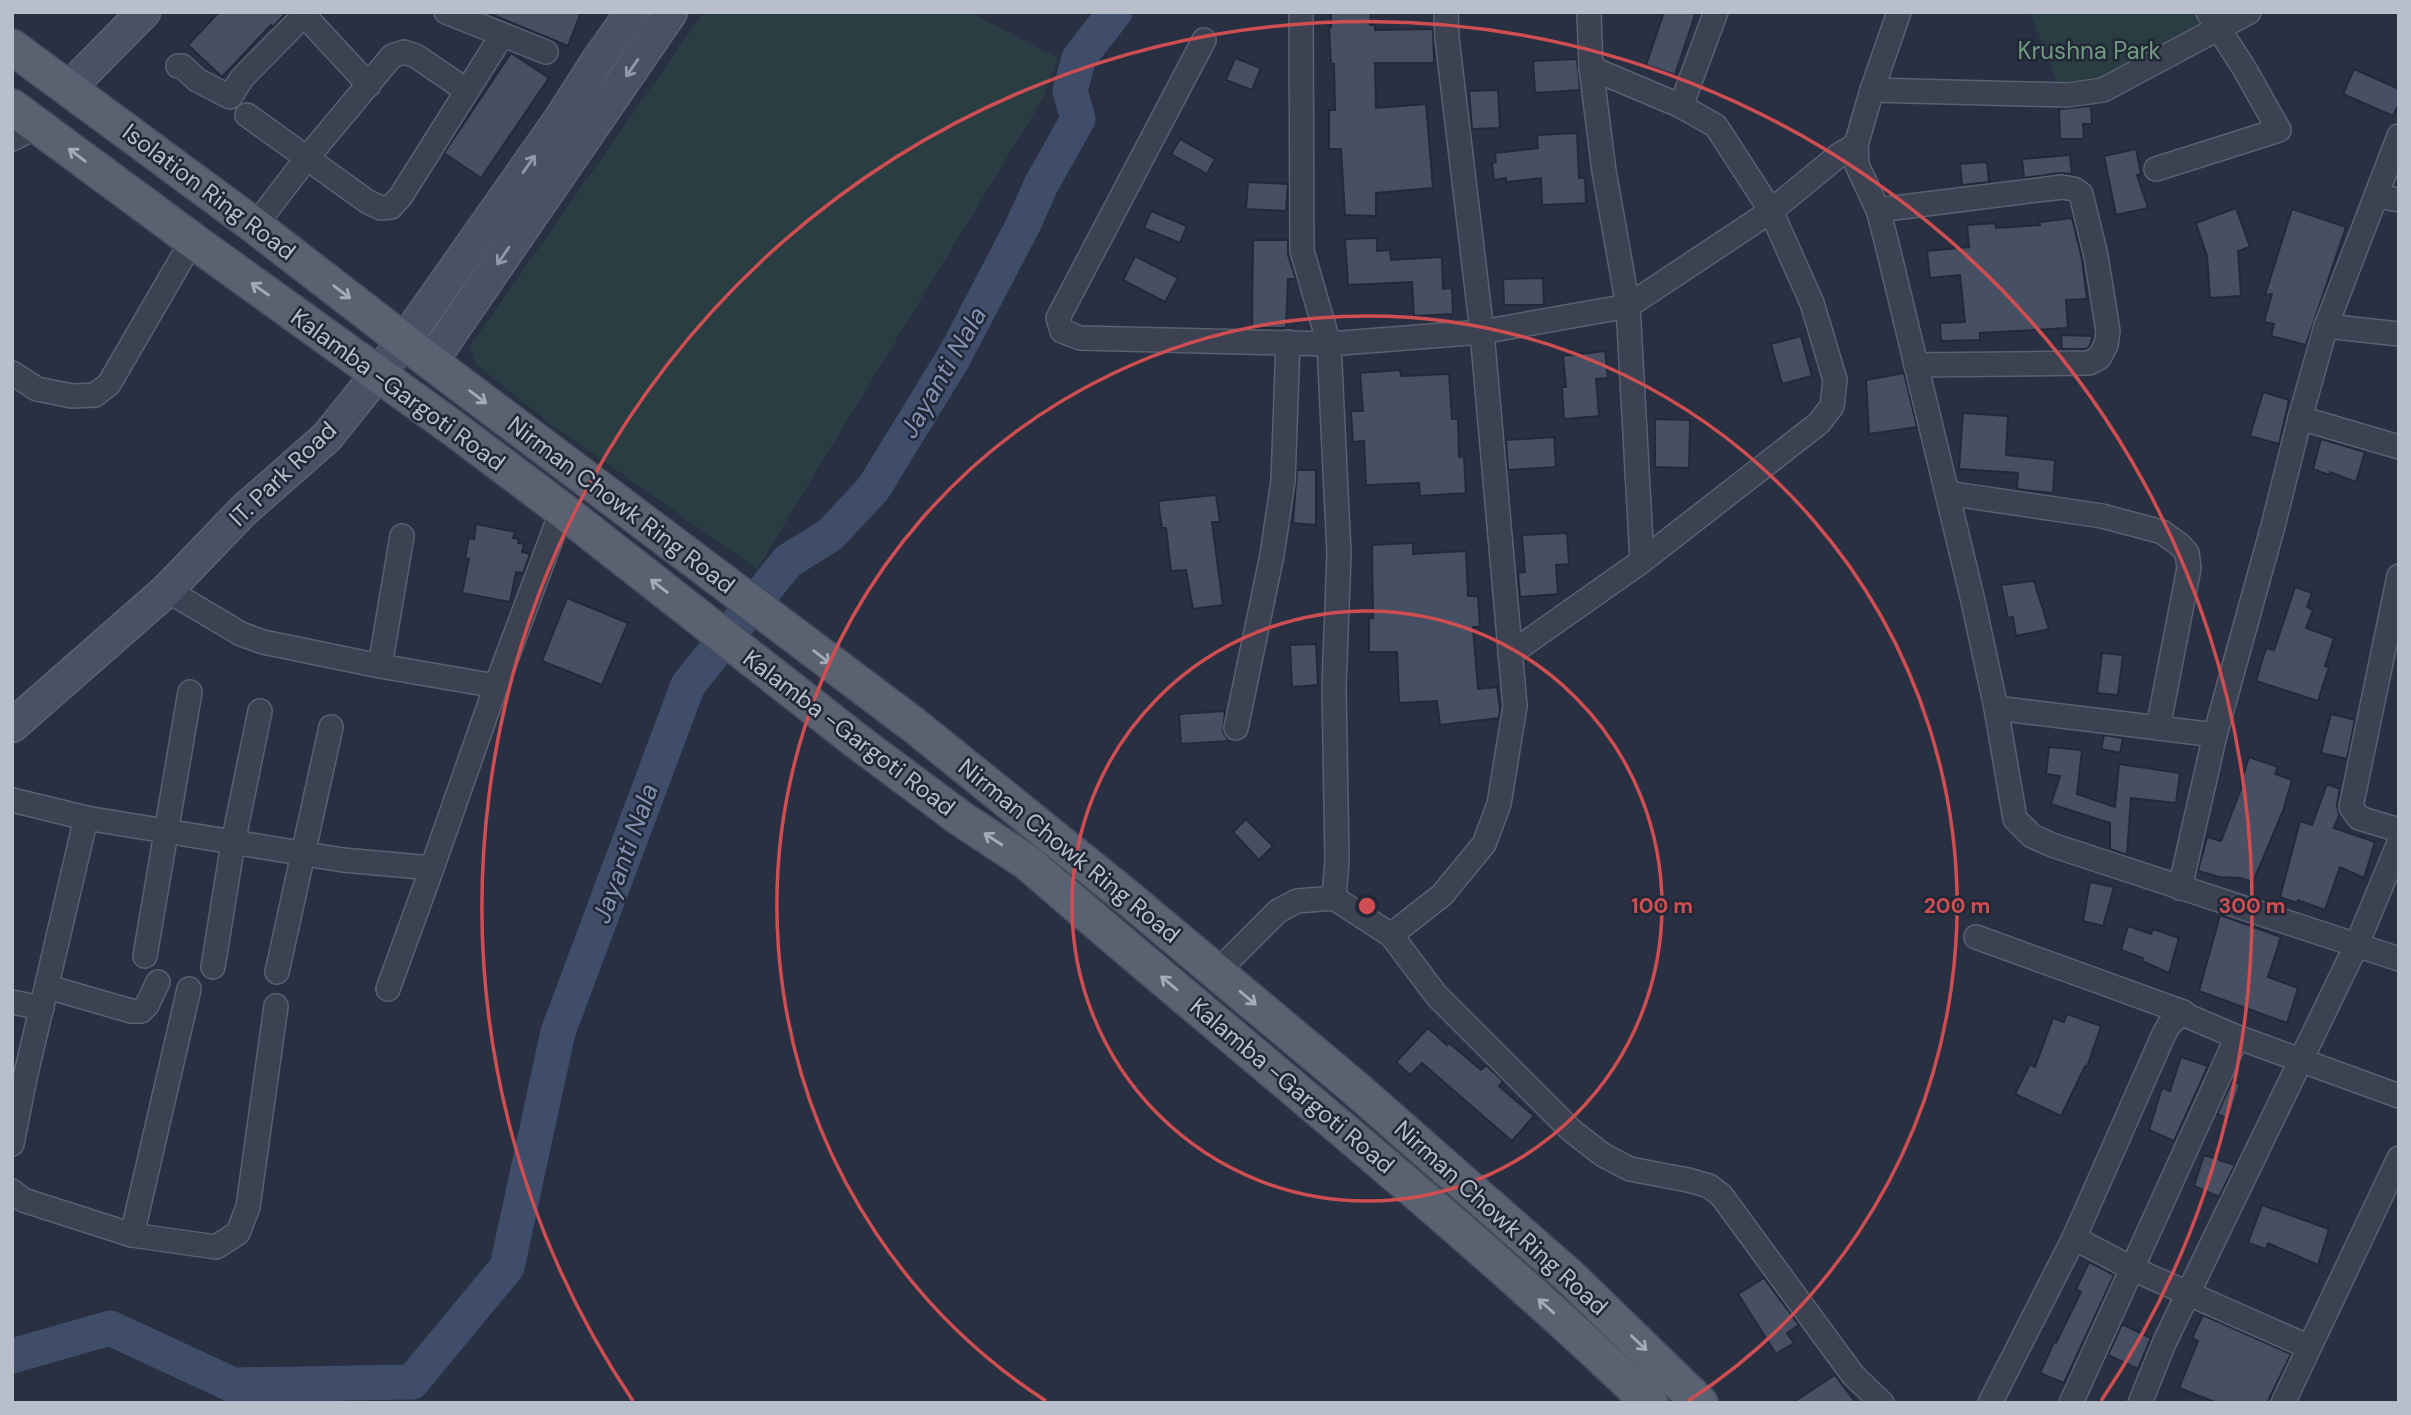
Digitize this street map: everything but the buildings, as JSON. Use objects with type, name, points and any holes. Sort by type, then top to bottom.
[{"type":"main road","points":[[69,88],[144,12]]},
{"type":"main road","name":"IT. Park Road","points":[[12,726],[167,590],[244,510],[327,437],[405,340],[632,12]]},
{"type":"main road","points":[[431,362],[670,12]]},
{"type":"main road","name":"Isolation Ring Road","points":[[12,47],[256,226],[405,340]]},
{"type":"main road","name":"Kalamba -Gargoti Road","points":[[21,124],[378,372],[562,510],[960,818],[1028,863],[1422,1195],[1580,1336],[1650,1403]]},
{"type":"main road","name":"Nirman Chowk Ring Road","points":[[405,340],[915,726],[1127,897],[1355,1087],[1569,1276],[1700,1403]]},
{"type":"street","points":[[446,12],[546,52]]},
{"type":"street","points":[[1301,12],[1302,251],[1329,344],[1339,554],[1334,686],[1337,861],[1334,898]]},
{"type":"street","points":[[1391,935],[1443,895],[1484,844],[1499,804],[1515,706],[1482,332],[1446,12]]},
{"type":"street","points":[[1588,12],[1591,68],[1604,172],[1628,306],[1642,561]]},
{"type":"street","points":[[1681,106],[1716,12]]},
{"type":"street","points":[[1899,12],[1856,145],[1857,164],[1878,210],[1916,365],[1996,708],[2015,819],[2032,835],[2052,845],[2399,959]]},
{"type":"street","points":[[1872,90],[2068,94],[2103,90],[2214,21],[2249,12]]},
{"type":"street","points":[[178,66],[182,66],[197,80],[230,97],[242,78],[305,14],[369,85]]},
{"type":"street","points":[[2156,169],[2279,130],[2214,21]]},
{"type":"street","points":[[247,115],[368,202],[381,208],[391,207],[401,196],[502,35]]},
{"type":"street","points":[[1204,40],[1058,318],[1062,331],[1080,338],[1329,344],[1482,332],[1628,306],[1771,211],[1839,155],[1856,145]]},
{"type":"street","points":[[256,226],[306,159],[392,56],[404,52],[416,56],[467,91]]},
{"type":"street","points":[[1510,654],[1642,561],[1819,423],[1832,406],[1835,380],[1812,303],[1771,211],[1716,127],[1681,106],[1591,68]]},
{"type":"street","points":[[2180,888],[2215,735],[2326,326],[2388,198],[2399,136]]},
{"type":"street","points":[[1878,210],[2062,187],[2074,189],[2081,194],[2108,331],[2106,345],[2099,358],[2089,363],[1916,365]]},
{"type":"street","points":[[12,373],[37,388],[57,394],[95,395],[109,384],[192,241]]},
{"type":"street","points":[[2326,326],[2399,334]]},
{"type":"street","points":[[1236,728],[1272,555],[1283,481],[1287,342]]},
{"type":"street","points":[[2300,418],[2399,447]]},
{"type":"street","points":[[1947,494],[2102,516],[2162,532],[2180,545],[2187,553],[2189,568],[2158,728]]},
{"type":"street","points":[[388,989],[562,510]]},
{"type":"street","points":[[380,666],[402,536]]},
{"type":"street","points":[[2399,576],[2351,807],[2359,818],[2399,830]]},
{"type":"street","points":[[167,590],[241,634],[263,642],[496,686]]},
{"type":"street","points":[[145,956],[190,692]]},
{"type":"street","points":[[1996,708],[2215,735]]},
{"type":"street","points":[[213,967],[233,843],[260,711]]},
{"type":"street","points":[[277,972],[331,727]]},
{"type":"street","points":[[12,800],[86,818],[165,832],[343,860],[432,868]]},
{"type":"street","points":[[12,1144],[19,1077],[45,998],[86,818]]},
{"type":"street","points":[[2140,1403],[2165,1341],[2357,944],[2399,844]]},
{"type":"street","points":[[1217,972],[1278,911],[1297,901],[1334,898],[1391,935],[1437,996],[1572,1131],[1603,1155],[1630,1169],[1709,1186],[1721,1195],[1853,1375],[1882,1403]]},
{"type":"street","points":[[1976,937],[2183,1012],[2237,1037],[2399,1096]]},
{"type":"street","points":[[12,1002],[45,998],[141,1011],[147,1005],[158,982]]},
{"type":"street","points":[[132,1235],[189,989]]},
{"type":"street","points":[[12,1191],[23,1200],[132,1235],[216,1247],[238,1233],[248,1207],[276,1006]]},
{"type":"street","points":[[1990,1403],[2074,1238],[2164,1034],[2183,1012]]},
{"type":"street","points":[[2071,1403],[2237,1037]]},
{"type":"street","points":[[2283,1403],[2399,1158]]},
{"type":"street","points":[[2074,1238],[2133,1269],[2309,1347]]},
{"type":"green space","points":[[704,12],[969,12],[1058,58],[1042,100],[757,569],[548,422],[476,364],[470,346]]},
{"type":"green space","name":"Krushna Park","points":[[2030,12],[2208,12],[2214,21],[2103,90],[2062,94]]},
{"type":"waterway","name":"Jayanti Nala","points":[[12,1356],[110,1328],[233,1385],[412,1382],[507,1267],[558,1032],[688,685],[788,561],[830,535],[873,489],[954,357],[1041,185],[1078,119],[1070,91],[1079,58],[1115,12]]}]
